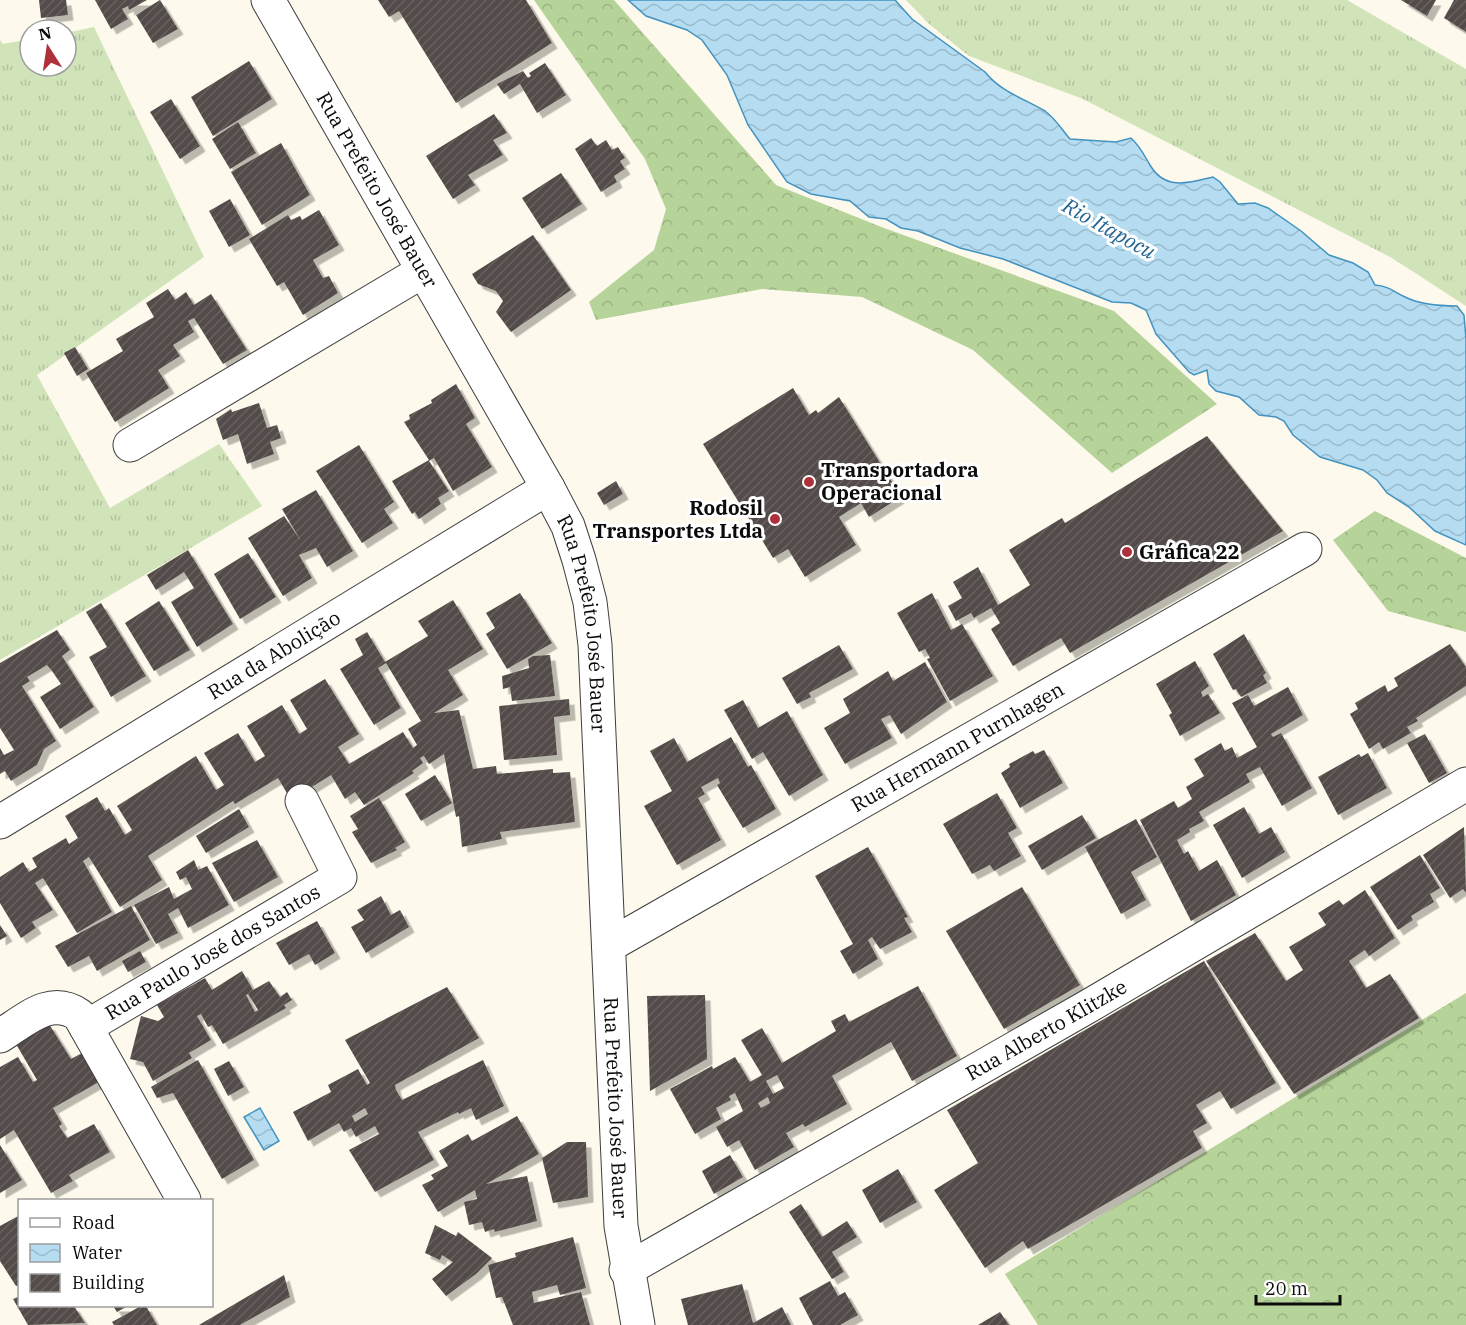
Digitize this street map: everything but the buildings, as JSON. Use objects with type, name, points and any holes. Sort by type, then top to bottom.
[{"type":"street","name":"Rua Prefeito José Bauer","points":[[268,0],[549,488],[568,526],[590,602],[600,728],[621,1226],[626,1270],[638,1325]]},
{"type":"street","points":[[130,445],[423,271]]},
{"type":"street","name":"Rua da Abolição","points":[[0,822],[549,488]]},
{"type":"street","name":"Rua Hermann Purnhagen","points":[[610,945],[1305,549]]},
{"type":"street","name":"Rua Alberto Klitzke","points":[[626,1270],[1077,1013],[1466,784]]},
{"type":"street","name":"Rua Paulo José dos Santos","points":[[86,1027],[340,877],[302,801]]},
{"type":"street","points":[[0,1036],[45,1009],[55,1006],[67,1007],[79,1015],[183,1199]]},
{"type":"green space","points":[[534,0],[614,0],[776,185],[884,228],[1114,311],[1217,404],[1112,473],[973,350],[862,297],[762,289],[596,320],[589,302],[654,250],[666,209],[645,159]]},
{"type":"green space","points":[[906,0],[1347,0],[1466,69],[1466,306],[1392,258],[1083,99],[969,56],[929,24]]},
{"type":"green space","points":[[94,27],[204,257],[37,375],[110,508],[219,444],[262,506],[0,660],[0,40],[3,44],[18,41],[18,78],[78,78],[78,30]]},
{"type":"green space","points":[[1375,511],[1466,558],[1466,632],[1388,611],[1333,540]]},
{"type":"green space","points":[[1466,993],[1466,1325],[1038,1325],[1005,1274]]},
{"type":"water","name":"Rio Itapocu","points":[[628,0],[895,0],[912,19],[985,72],[998,85],[1049,114],[1070,139],[1116,142],[1131,138],[1156,173],[1163,179],[1186,183],[1213,177],[1238,204],[1255,203],[1268,208],[1301,231],[1329,255],[1353,263],[1368,272],[1375,285],[1388,288],[1417,302],[1457,306],[1464,315],[1466,339],[1466,545],[1435,531],[1409,507],[1387,493],[1377,480],[1363,470],[1320,457],[1293,435],[1284,421],[1276,417],[1259,415],[1239,397],[1216,391],[1209,384],[1207,370],[1194,375],[1189,372],[1156,334],[1146,310],[1131,303],[1112,302],[1003,259],[960,248],[918,231],[901,228],[886,219],[869,217],[850,201],[811,194],[787,182],[748,125],[727,75],[702,40],[687,30],[646,16]]},
{"type":"water","points":[[260,1108],[279,1141],[264,1150],[244,1117]]},
{"type":"place","name":"Transportadora Operacional","points":[[809,482]]},
{"type":"place","name":"Rodosil Transportes Ltda","points":[[775,519]]},
{"type":"place","name":"Gráfica 22","points":[[1127,552]]}]
